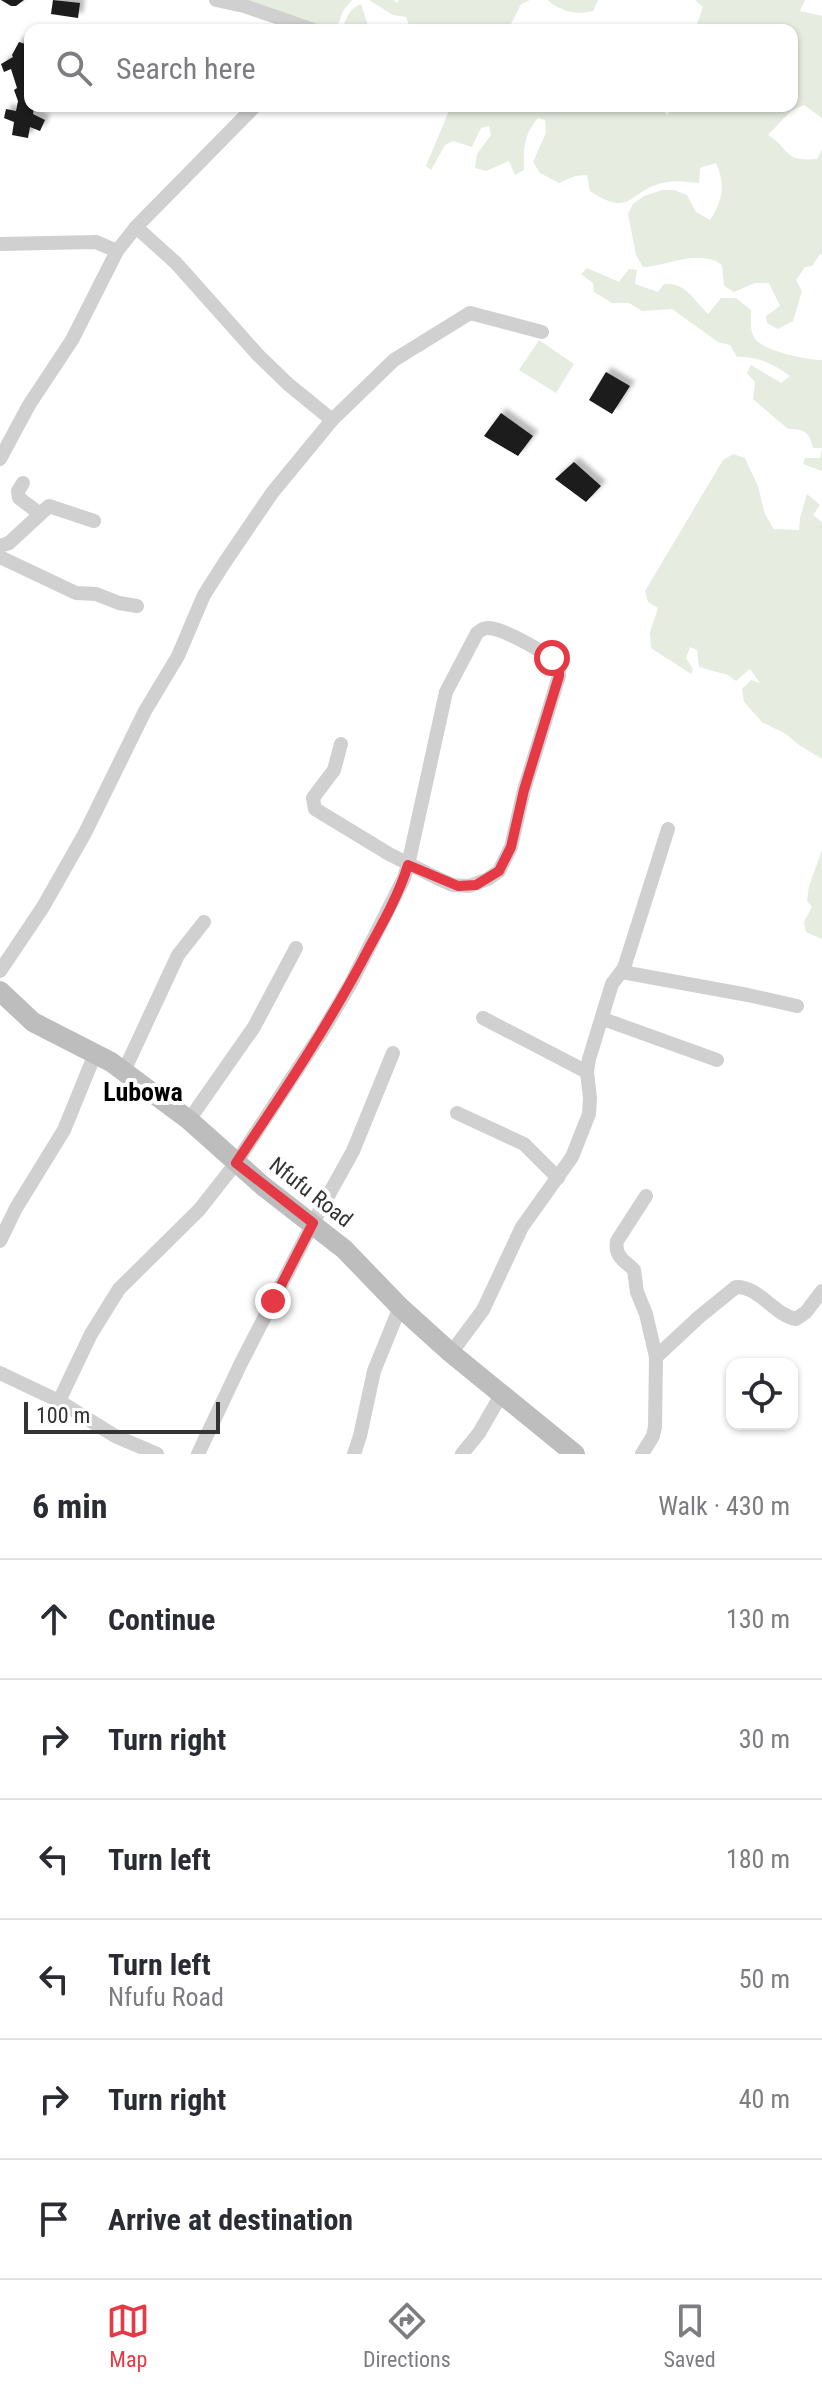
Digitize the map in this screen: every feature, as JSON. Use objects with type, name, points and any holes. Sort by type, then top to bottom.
[{"type":"street","points":[[216,0],[296,24]]},
{"type":"street","points":[[0,459],[29,405],[72,340],[117,251],[136,227],[249,112]]},
{"type":"street","points":[[136,227],[176,263],[259,356],[332,420]]},
{"type":"street","points":[[0,244],[96,242],[117,251]]},
{"type":"street","points":[[0,971],[43,907],[85,833],[145,711],[178,656],[213,581],[281,482],[332,420],[394,360],[470,313],[542,332]]},
{"type":"street","points":[[23,483],[18,491],[19,498],[39,513]]},
{"type":"street","points":[[0,546],[9,543],[49,506],[94,521]]},
{"type":"street","points":[[0,557],[76,593],[96,594],[137,606]]},
{"type":"street","points":[[59,1401],[91,1334],[119,1289],[199,1210],[236,1163],[344,995],[396,898],[408,865],[446,692],[477,633],[486,628],[500,631],[547,655],[559,666],[559,676],[524,790],[511,847],[499,871],[476,885],[458,886],[408,865],[313,806],[314,794],[334,770],[341,744]]},
{"type":"street","points":[[451,1353],[483,1310],[522,1227],[572,1157],[589,1114],[589,1059],[612,984],[622,972],[668,829]]},
{"type":"street","points":[[124,1071],[178,955],[204,922]]},
{"type":"street","points":[[189,1120],[254,1027],[296,948]]},
{"type":"street","points":[[622,972],[658,980],[682,981],[797,1006]]},
{"type":"street","name":"Nfufu Road","points":[[0,991],[33,1022],[124,1071],[189,1120],[236,1163],[362,1266],[400,1307],[451,1353],[575,1454]]},
{"type":"street","points":[[483,1018],[587,1072]]},
{"type":"street","points":[[603,1019],[717,1060]]},
{"type":"street","points":[[198,1454],[241,1363],[353,1151],[393,1053]]},
{"type":"street","points":[[0,1241],[16,1208],[64,1130],[95,1054]]},
{"type":"street","points":[[457,1113],[524,1144],[558,1178]]},
{"type":"street","points":[[642,1454],[655,1427],[656,1357],[646,1314],[637,1292],[634,1270],[621,1258],[616,1247],[646,1196]]},
{"type":"street","points":[[656,1357],[736,1287],[745,1287],[791,1318],[801,1316],[822,1291]]},
{"type":"street","points":[[354,1454],[374,1371],[400,1307]]},
{"type":"street","points":[[0,1373],[59,1401],[115,1436],[157,1454]]},
{"type":"street","points":[[462,1454],[479,1433],[501,1395]]},
{"type":"shaded area","points":[[229,0],[352,0],[338,24],[300,24]]},
{"type":"shaded area","points":[[369,0],[393,0],[397,3],[399,0],[530,0],[521,4],[511,24],[409,24],[406,17],[393,15]]},
{"type":"shaded area","points":[[547,0],[598,0],[593,11],[580,13],[564,10]]},
{"type":"shaded area","points":[[695,0],[805,0],[800,11],[822,16],[822,118],[804,105],[798,108],[798,24],[697,24],[703,7]]},
{"type":"shaded area","points":[[361,4],[367,24],[344,24],[354,8]]},
{"type":"shaded area","points":[[448,112],[664,112],[668,115],[669,112],[790,112],[768,135],[798,158],[817,159],[822,149],[822,255],[812,266],[805,267],[796,280],[802,291],[793,321],[778,329],[767,323],[766,316],[780,306],[769,283],[755,283],[734,292],[724,286],[722,265],[713,260],[683,259],[643,267],[636,255],[628,214],[633,204],[644,196],[674,190],[687,195],[696,212],[710,220],[722,192],[716,163],[700,168],[699,183],[667,182],[655,185],[630,200],[615,203],[590,191],[587,175],[559,183],[540,173],[533,162],[546,133],[545,120],[538,118],[525,142],[524,170],[515,175],[509,161],[486,171],[475,168],[477,154],[491,135],[489,126],[481,128],[472,147],[453,141],[445,145],[431,170],[426,166]]},
{"type":"shaded area","points":[[587,268],[619,282],[629,269],[637,270],[635,284],[658,292],[664,284],[678,286],[708,314],[721,298],[736,298],[751,310],[752,332],[758,342],[789,355],[822,360],[822,448],[813,448],[805,432],[788,429],[753,399],[755,382],[747,373],[751,365],[781,383],[790,376],[765,362],[737,357],[730,345],[718,342],[672,309],[642,311],[629,303],[612,303],[594,292],[593,283],[581,274]]},
{"type":"shaded area","points":[[539,340],[574,364],[556,393],[519,370]]},
{"type":"shaded area","points":[[822,448],[822,471],[803,464],[805,458],[820,458]]},
{"type":"shaded area","points":[[733,454],[745,458],[758,486],[765,514],[774,529],[799,530],[807,494],[820,505],[813,515],[822,522],[822,759],[762,722],[744,702],[742,689],[751,680],[760,683],[750,669],[736,681],[728,675],[699,667],[697,650],[690,647],[686,658],[693,669],[691,674],[651,648],[650,632],[658,608],[648,602],[645,591],[723,460]]},
{"type":"shaded area","points":[[822,850],[822,939],[806,932],[804,922],[812,907],[807,901],[809,886]]},
{"type":"building","points":[[1,0],[24,0],[11,6]]},
{"type":"building","points":[[53,0],[80,3],[78,18],[51,14]]},
{"type":"building","points":[[19,42],[24,44],[24,112],[33,112],[45,120],[40,131],[30,127],[28,138],[12,135],[14,122],[4,118],[6,109],[16,111],[18,101],[11,69],[4,72],[1,64],[13,57]]},
{"type":"building","points":[[606,372],[630,386],[612,414],[589,400]]},
{"type":"building","points":[[501,413],[533,436],[518,456],[484,436]]},
{"type":"building","points":[[574,462],[601,486],[586,502],[555,479]]},
{"type":"district","name":"Lubowa","points":[[143,1092]]},
{"type":"route","points":[[273,1301],[313,1223],[236,1163],[351,983],[396,898],[408,865],[453,885],[476,885],[499,871],[511,847],[524,790],[559,676],[559,666],[552,658]]}]
